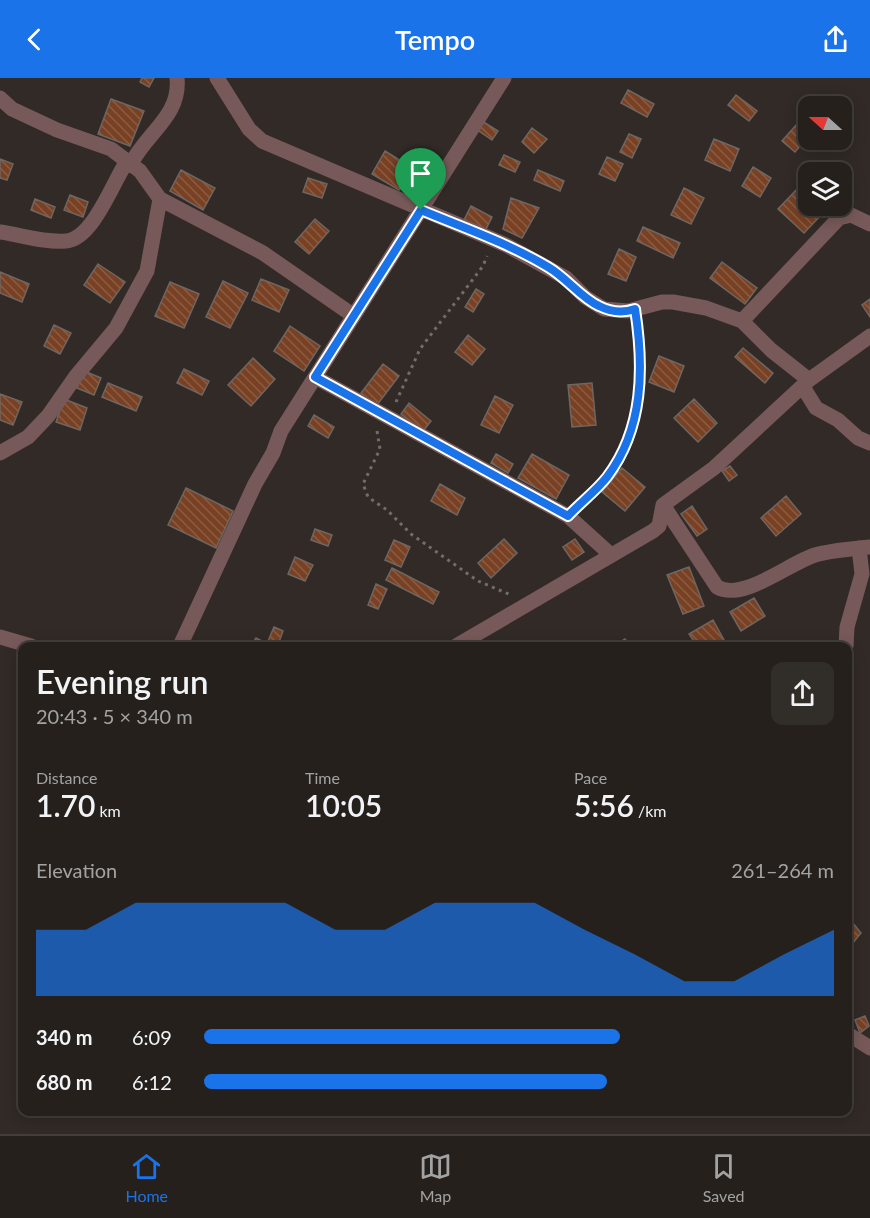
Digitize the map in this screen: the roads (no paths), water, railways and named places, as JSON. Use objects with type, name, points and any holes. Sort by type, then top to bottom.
[{"type":"street","points":[[0,232],[65,242],[77,238],[105,202],[141,146],[169,115],[176,103],[177,78]]},
{"type":"street","points":[[217,78],[249,129],[262,141],[350,176],[421,210],[494,240],[566,278],[598,306],[616,312],[662,302],[673,302],[706,308],[742,321],[806,383],[816,408],[838,420],[858,438],[870,443]]},
{"type":"street","points":[[182,642],[255,484],[273,453],[281,431],[504,78]]},
{"type":"street","points":[[0,99],[12,109],[57,130],[111,149],[140,171],[160,199],[263,253],[354,316]]},
{"type":"street","points":[[0,453],[28,437],[48,416],[76,376],[116,328],[147,271],[160,199]]},
{"type":"street","points":[[742,321],[839,218],[851,215],[870,224]]},
{"type":"street","points":[[463,642],[610,554],[653,531],[659,526],[663,505],[714,468],[806,383],[870,336]]},
{"type":"street","points":[[315,377],[568,516],[610,554]]},
{"type":"street","points":[[663,505],[717,587],[727,591],[742,590],[815,555],[864,548],[862,574],[847,627],[846,642]]},
{"type":"street","points":[[0,637],[18,642]]},
{"type":"street","points":[[852,1037],[870,1048]]}]
